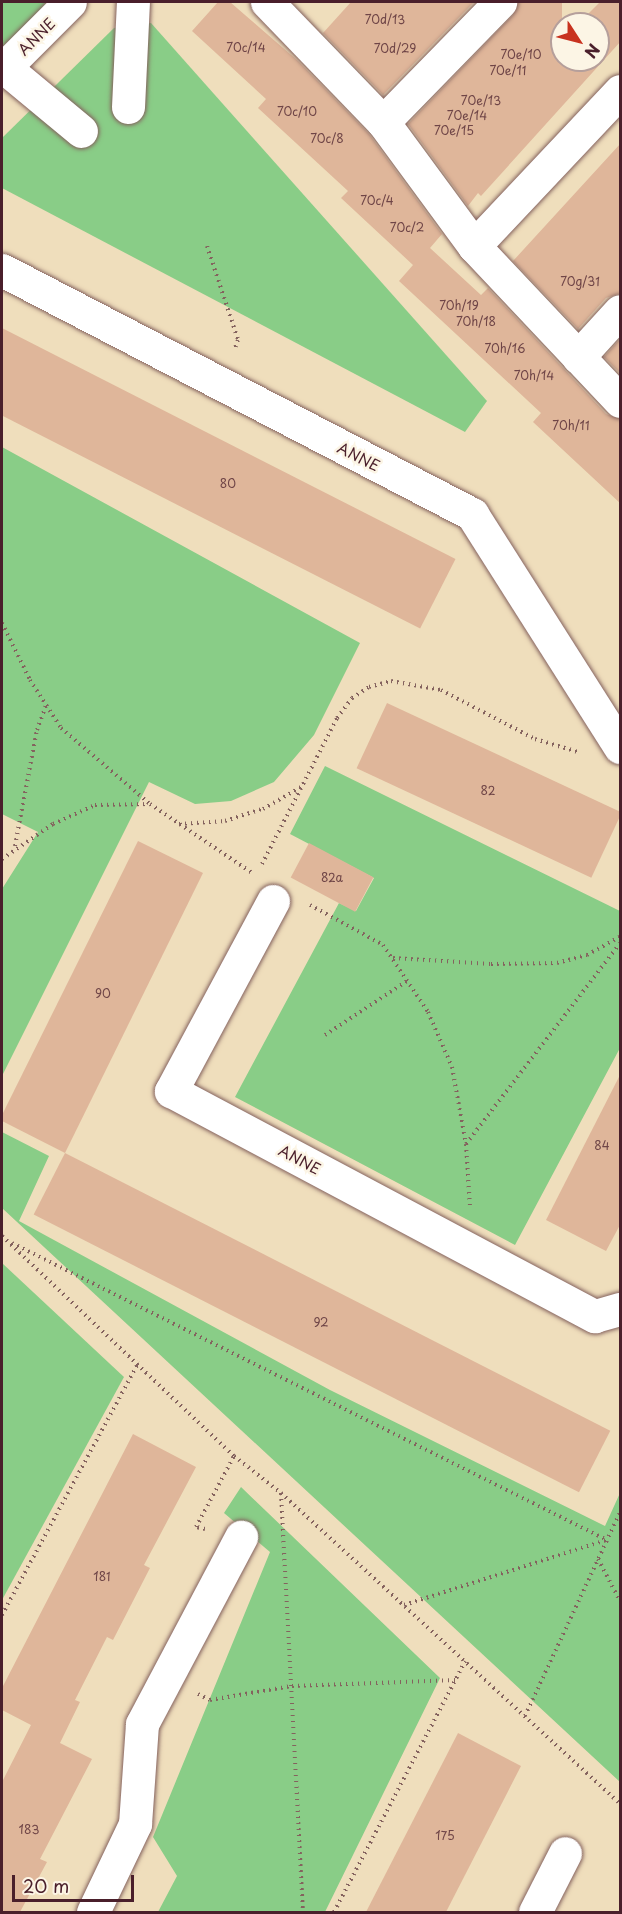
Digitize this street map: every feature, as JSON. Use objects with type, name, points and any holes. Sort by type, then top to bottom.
[{"type":"street","name":"ANNE","points":[[3,69],[70,2]]},
{"type":"street","points":[[128,107],[133,2]]},
{"type":"street","points":[[383,122],[500,2]]},
{"type":"street","points":[[283,6],[383,122],[474,246],[621,401]]},
{"type":"street","points":[[3,69],[81,131]]},
{"type":"street","points":[[474,246],[621,91]]},
{"type":"street","name":"ANNE","points":[[2,270],[472,514],[621,747]]},
{"type":"street","points":[[578,357],[621,311]]},
{"type":"street","name":"ANNE","points":[[265,888],[171,1091],[595,1316],[621,1308]]},
{"type":"street","points":[[93,1912],[135,1824],[142,1724],[241,1537]]},
{"type":"street","points":[[535,1912],[565,1853]]},
{"type":"path","points":[[207,246],[238,340],[224,385]]},
{"type":"path","points":[[265,888],[302,786],[352,698],[369,687],[391,681],[441,690],[535,739],[588,755]]},
{"type":"path","points":[[15,847],[37,730],[46,705]]},
{"type":"path","points":[[179,824],[225,821],[263,809],[302,786]]},
{"type":"path","points":[[2,859],[15,847],[94,805],[150,804]]},
{"type":"path","points":[[392,958],[491,964],[557,963],[587,955],[621,937]]},
{"type":"path","points":[[466,1144],[621,943]]},
{"type":"path","points":[[325,1035],[407,981]]},
{"type":"path","points":[[2,1236],[139,1362],[234,1456],[281,1493],[621,1804]]},
{"type":"path","points":[[6,1240],[607,1540]]},
{"type":"path","points":[[2,1615],[139,1362]]},
{"type":"path","points":[[281,1493],[303,1912]]},
{"type":"path","points":[[525,1716],[621,1512]]},
{"type":"path","points":[[404,1605],[607,1540]]},
{"type":"path","points":[[598,1559],[621,1601]]},
{"type":"path","points":[[334,1912],[465,1661]]},
{"type":"path","points":[[166,1678],[210,1700],[292,1686],[456,1680]]},
{"type":"green space","points":[[2,2],[47,2],[2,50]]},
{"type":"green space","points":[[151,23],[487,401],[465,432],[2,188],[2,138],[114,28]]},
{"type":"green space","points":[[2,447],[360,643],[314,735],[274,782],[231,801],[195,804],[149,782],[2,1076],[2,889],[38,832],[2,814]]},
{"type":"green space","points":[[325,766],[620,911],[620,1048],[515,1245],[235,1097],[339,903],[356,911],[374,878],[290,834]]},
{"type":"green space","points":[[2,1132],[49,1156],[19,1221],[330,1390],[605,1526],[620,1493],[620,1782],[2,1208]]},
{"type":"green space","points":[[2,1263],[124,1377],[2,1600]]},
{"type":"green space","points":[[241,1487],[440,1678],[325,1912],[158,1912],[177,1876],[153,1837],[270,1552],[224,1513]]},
{"type":"building","points":[[218,2],[230,2],[298,61],[369,134],[442,234],[430,248],[481,295],[488,288],[606,414],[621,419],[621,504],[533,422],[541,413],[399,281],[413,265],[341,198],[348,191],[258,108],[266,99],[192,31]]},
{"type":"building","points":[[351,2],[474,2],[383,95],[323,33]]},
{"type":"building","points":[[518,2],[562,2],[562,12],[550,12],[550,72],[593,72],[481,196],[478,193],[468,206],[408,124],[513,15]]},
{"type":"building","points":[[600,2],[621,2],[621,41],[610,53],[610,12],[590,12]]},
{"type":"building","points":[[621,143],[621,293],[606,298],[578,329],[513,261]]},
{"type":"building","points":[[2,328],[456,559],[420,629],[2,416]]},
{"type":"building","points":[[621,338],[621,374],[604,357]]},
{"type":"building","points":[[387,703],[620,812],[620,816],[591,878],[357,768]]},
{"type":"building","points":[[138,841],[203,873],[65,1153],[2,1121],[2,1115]]},
{"type":"building","points":[[309,843],[373,877],[355,912],[291,877]]},
{"type":"building","points":[[621,1073],[621,1223],[606,1251],[546,1220]]},
{"type":"building","points":[[65,1153],[610,1431],[579,1492],[34,1214]]},
{"type":"building","points":[[133,1434],[196,1467],[144,1565],[150,1568],[113,1640],[107,1637],[75,1700],[80,1702],[60,1743],[92,1759],[40,1859],[47,1862],[20,1912],[2,1912],[2,1782],[31,1725],[2,1710],[2,1688]]},
{"type":"building","points":[[458,1733],[521,1766],[446,1912],[366,1912]]}]
